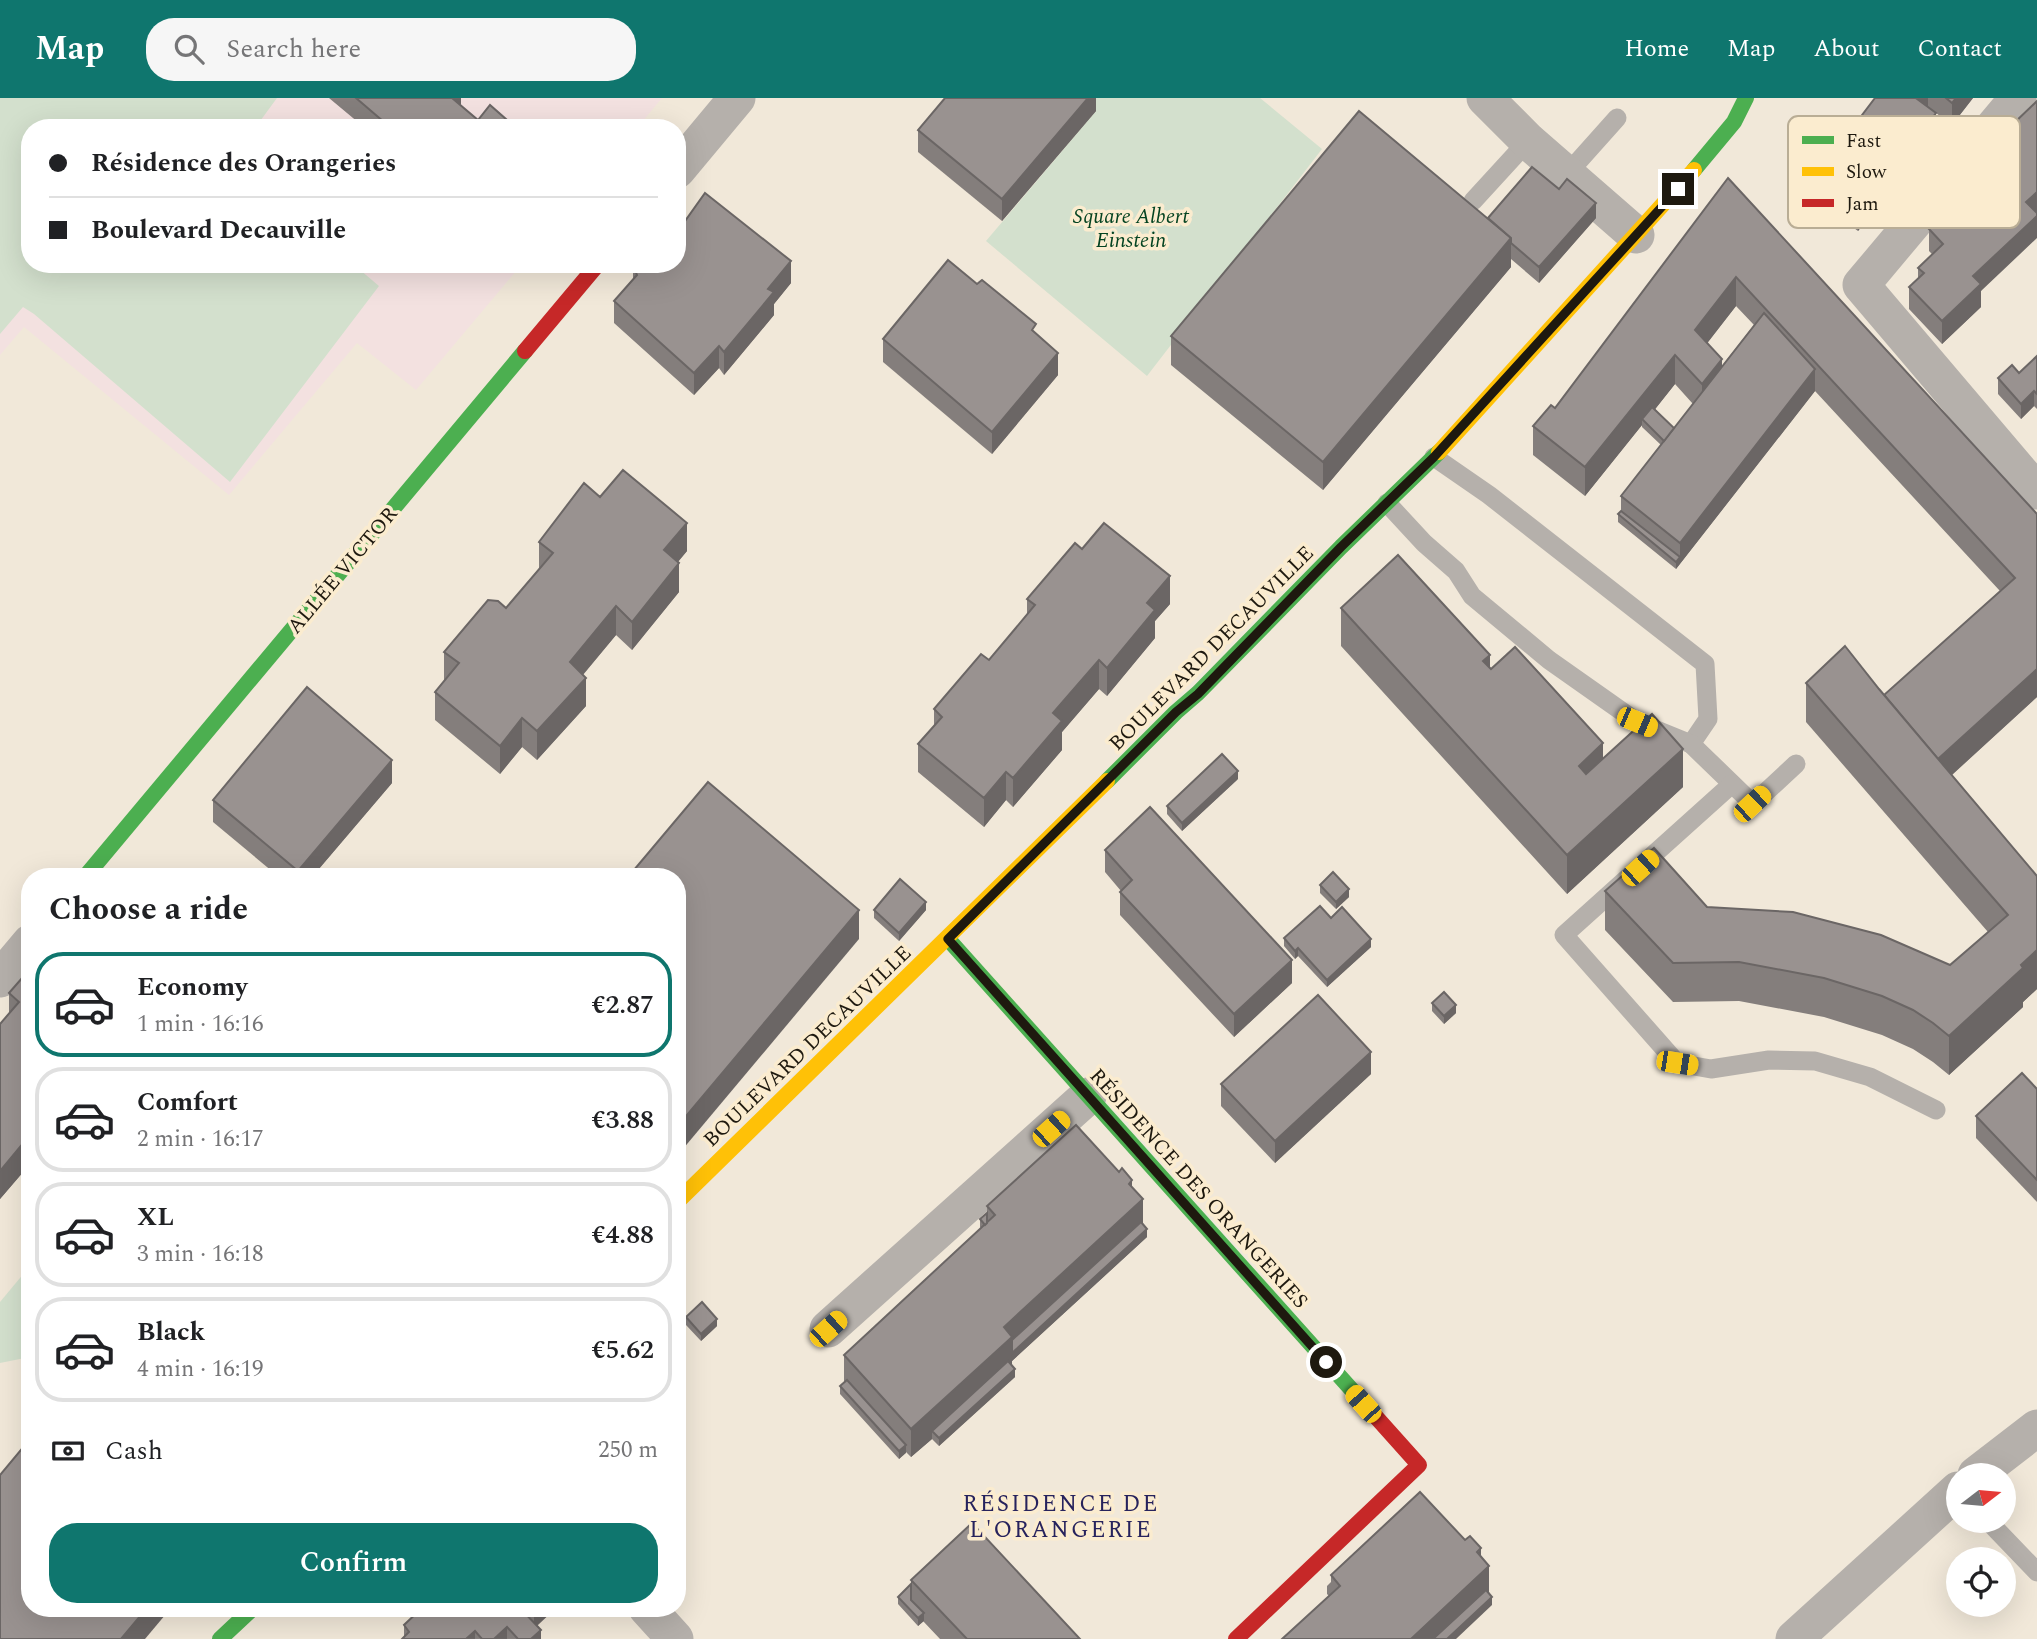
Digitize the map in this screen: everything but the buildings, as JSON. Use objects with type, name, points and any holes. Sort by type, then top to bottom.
[{"type":"street","points":[[686,159],[737,98]]},
{"type":"street","points":[[1485,98],[1528,141],[1636,235]]},
{"type":"street","name":"BOULEVARD DECAUVILLE","points":[[686,1193],[948,939],[1176,712],[1198,694],[1434,457],[1678,189],[1734,122],[1746,98]]},
{"type":"street","points":[[2003,116],[2018,98]]},
{"type":"street","points":[[1909,228],[1861,285],[2036,491],[2037,489]]},
{"type":"street","name":"ALLÉE VICTOR","points":[[93,868],[590,273]]},
{"type":"street","name":"RÉSIDENCE DES ORANGERIES","points":[[948,939],[1419,1465],[1236,1639]]},
{"type":"street","points":[[0,979],[21,954]]},
{"type":"street","points":[[828,1329],[1088,1096]]},
{"type":"street","points":[[1991,1463],[2037,1427]]},
{"type":"street","points":[[1794,1639],[1946,1501]]},
{"type":"street","points":[[220,1639],[243,1617]]},
{"type":"street","points":[[655,1617],[675,1639]]},
{"type":"lane","points":[[1567,174],[1617,118]]},
{"type":"lane","points":[[1473,201],[1528,141]]},
{"type":"lane","points":[[1434,457],[1489,495],[1705,664],[1708,719],[1691,744]]},
{"type":"lane","points":[[1387,503],[1424,543],[1456,571],[1472,596],[1549,660],[1637,722],[1691,744],[1752,804],[1796,764]]},
{"type":"lane","points":[[1732,784],[1564,935],[1677,1063],[1711,1069],[1769,1060],[1815,1061],[1870,1077],[1936,1110]]},
{"type":"lane","points":[[2000,1533],[2037,1572]]},
{"type":"shaded area","points":[[0,98],[662,98],[644,119],[21,119],[21,273],[514,273],[416,390],[357,343],[229,495],[24,327],[0,355]]},
{"type":"green space","points":[[0,98],[277,98],[262,119],[21,119],[21,273],[364,273],[379,286],[230,482],[34,314],[23,307],[0,334]]},
{"type":"green space","name":"Square Albert Einstein","points":[[1081,98],[1260,98],[1322,149],[1147,376],[986,241],[1096,111]]},
{"type":"green space","points":[[21,1277],[21,1359],[0,1363],[0,1302]]},
{"type":"traffic: fast","points":[[1694,170],[1734,122],[1746,98]]},
{"type":"traffic: fast","points":[[93,868],[525,351]]},
{"type":"traffic: fast","points":[[1107,781],[1439,452]]},
{"type":"traffic: fast","points":[[948,939],[1368,1408]]},
{"type":"traffic: fast","points":[[220,1639],[243,1617]]},
{"type":"traffic: slow","points":[[1439,452],[1694,170]]},
{"type":"traffic: slow","points":[[686,1193],[1107,781]]},
{"type":"traffic: jam","points":[[525,351],[590,273]]},
{"type":"traffic: jam","points":[[1236,1639],[1419,1465],[1368,1408]]},
{"type":"district","name":"RÉSIDENCE DE L'ORANGERIE","points":[[1061,1516]]},
{"type":"route","points":[[1326,1362],[948,939],[1434,457],[1678,189]]}]
